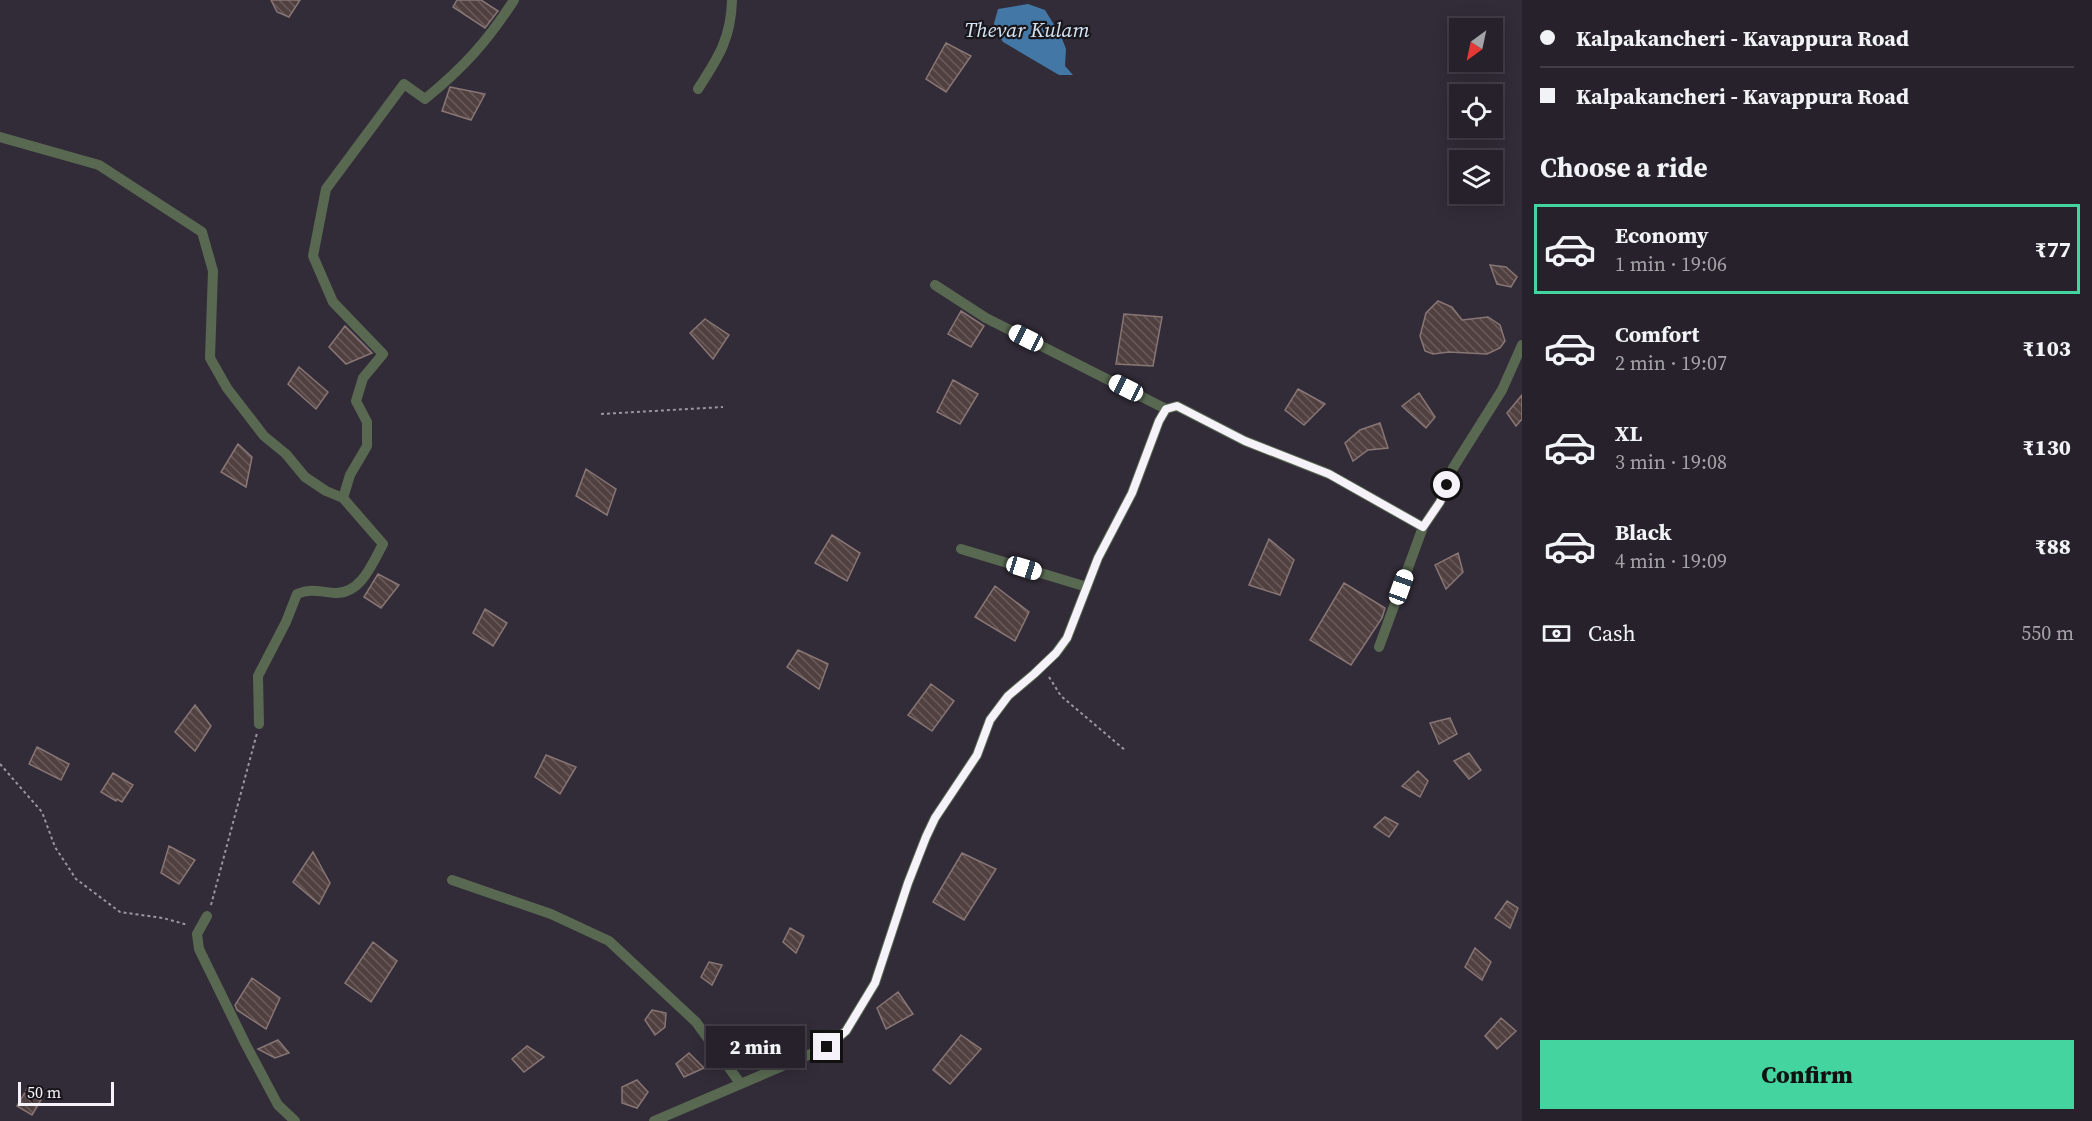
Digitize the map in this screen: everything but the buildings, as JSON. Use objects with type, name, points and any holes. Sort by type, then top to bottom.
[{"type":"street","points":[[343,498],[350,475],[367,446],[367,423],[356,401],[363,378],[383,354],[333,302],[313,256],[326,189],[404,84],[425,99],[457,73],[484,44],[514,0]]},
{"type":"street","points":[[698,89],[721,52],[731,17],[732,0]]},
{"type":"street","points":[[0,137],[99,165],[202,232],[213,271],[210,358],[226,388],[264,436],[286,454],[305,477],[326,491],[343,498],[383,544],[367,574],[353,590],[336,593],[320,590],[297,594],[286,622],[258,676],[259,724]]},
{"type":"street","points":[[935,285],[986,318],[1166,409],[1177,406],[1245,441],[1329,474],[1423,527]]},
{"type":"street","points":[[1379,647],[1423,527],[1440,502],[1454,468],[1502,390],[1522,345]]},
{"type":"street","points":[[654,1121],[827,1047],[846,1031],[875,983],[908,883],[935,818],[977,755],[990,720],[1008,696],[1056,653],[1067,638],[1098,558],[1132,493],[1159,421],[1166,409]]},
{"type":"street","points":[[961,549],[1087,587]]},
{"type":"street","points":[[452,880],[551,914],[609,941],[696,1022],[740,1083]]},
{"type":"street","points":[[207,916],[196,934],[199,949],[278,1105],[295,1121]]},
{"type":"path","points":[[601,414],[723,407]]},
{"type":"path","points":[[1041,666],[1061,696],[1126,751]]},
{"type":"path","points":[[207,916],[259,724]]},
{"type":"path","points":[[0,764],[42,812],[55,847],[76,879],[120,912],[163,918],[200,928]]},
{"type":"water","name":"Thevar Kulam","points":[[1028,4],[1045,10],[1061,36],[1066,49],[1065,66],[1073,75],[1059,75],[1003,42],[993,27],[998,9]]},
{"type":"route","points":[[827,1047],[846,1031],[875,983],[908,883],[926,837],[935,818],[977,755],[990,720],[1008,696],[1056,653],[1067,638],[1098,558],[1132,493],[1159,421],[1166,409],[1177,406],[1245,441],[1329,474],[1423,527],[1440,502],[1447,485]]}]
